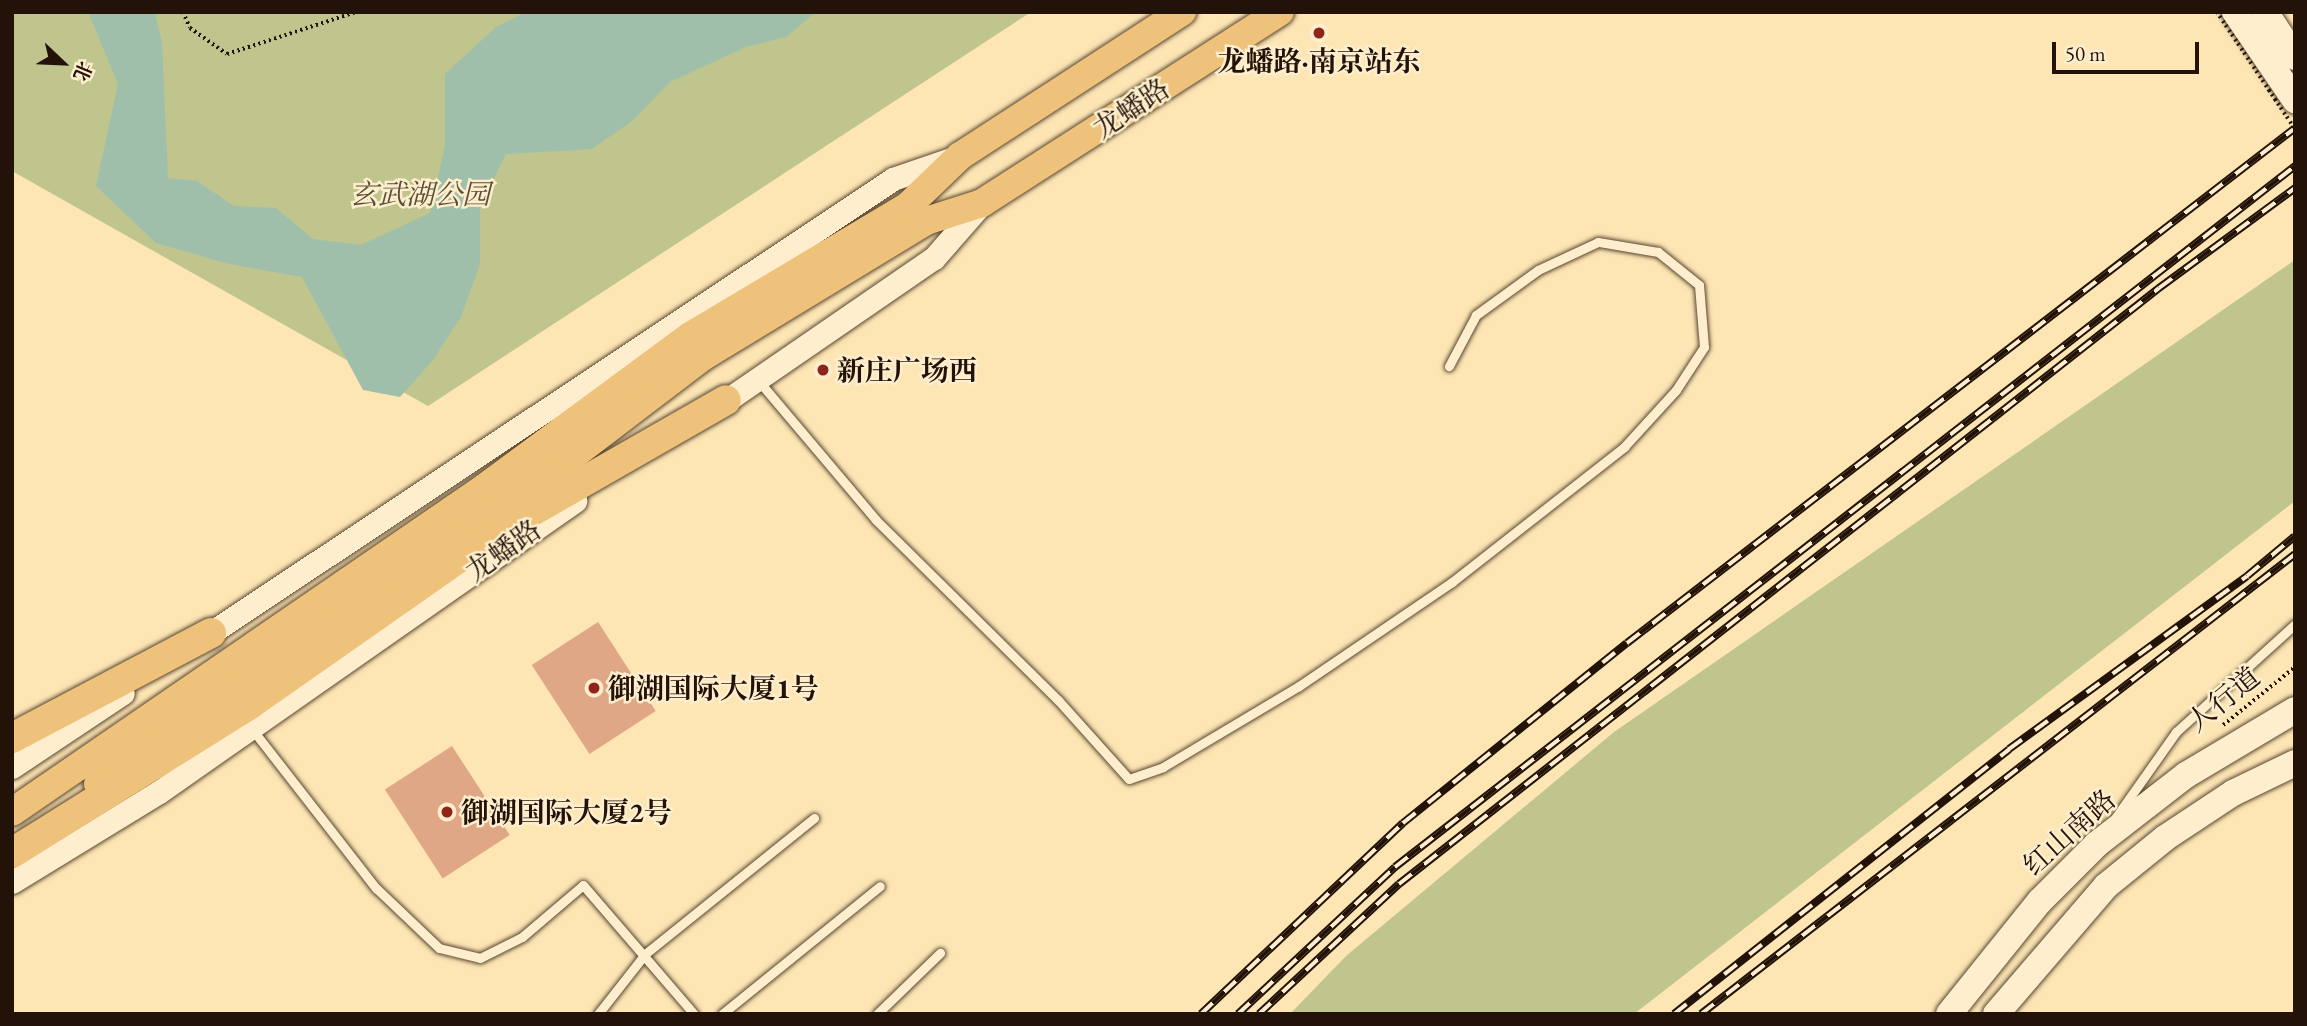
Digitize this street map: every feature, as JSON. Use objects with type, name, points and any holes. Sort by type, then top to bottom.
[{"type":"highway","points":[[12,853],[250,704],[494,533],[726,400]]},
{"type":"highway","points":[[12,738],[211,633]]},
{"type":"main road","name":"龙蟠路","points":[[12,843],[570,458],[704,356],[917,213],[960,156],[1182,12]]},
{"type":"main road","name":"龙蟠路","points":[[12,812],[484,488],[690,336],[917,213],[982,204],[1280,12]]},
{"type":"main road","points":[[2235,12],[2295,100]]},
{"type":"main road","points":[[2265,12],[2295,57]]},
{"type":"main road","name":"红山南路","points":[[1949,1014],[2040,901],[2097,844],[2186,775],[2295,710]]},
{"type":"main road","points":[[1996,1014],[2106,886],[2165,838],[2233,793],[2295,763]]},
{"type":"street","name":"龙蟠路","points":[[12,767],[893,179],[960,156]]},
{"type":"street","name":"龙蟠路","points":[[12,882],[159,792],[934,258],[982,204]]},
{"type":"street","name":"红山南路","points":[[2260,729],[2295,702]]},
{"type":"lane","points":[[757,379],[867,510],[1058,700],[1129,779],[1163,767],[1299,686],[1452,582],[1624,447],[1676,390],[1704,347],[1699,285],[1658,252],[1598,242],[1538,270],[1476,315],[1449,366]]},
{"type":"lane","points":[[2097,844],[2176,732],[2295,624]]},
{"type":"lane","points":[[251,728],[376,888],[439,948],[480,958],[522,937],[583,885],[694,1014]]},
{"type":"lane","points":[[598,1014],[645,954],[814,818]]},
{"type":"lane","points":[[722,1014],[880,886]]},
{"type":"lane","points":[[877,1014],[940,953]]},
{"type":"path","points":[[183,12],[190,28],[227,54],[356,12]]},
{"type":"path","points":[[2217,12],[2295,129]]},
{"type":"path","name":"人行道","points":[[2213,732],[2295,667]]},
{"type":"green space","name":"玄武湖公园","points":[[12,12],[1031,12],[428,406],[12,171]]},
{"type":"green space","points":[[2295,260],[2295,501],[1634,1014],[1290,1014],[1346,956],[1614,732]]},
{"type":"shaded area","points":[[88,12],[155,12],[162,43],[168,178],[197,181],[234,206],[276,208],[313,239],[361,245],[430,213],[445,145],[445,74],[496,27],[526,12],[816,12],[786,37],[746,47],[670,82],[632,121],[592,149],[506,154],[480,207],[480,264],[461,317],[433,360],[400,397],[363,390],[302,277],[229,264],[156,243],[96,186],[118,84]]},
{"type":"building","name":"御湖国际大厦1号","points":[[598,622],[656,711],[589,754],[532,665]]},
{"type":"building","name":"御湖国际大厦2号","points":[[452,746],[510,835],[443,878],[385,790]]},
{"type":"railway","points":[[1201,1014],[1403,823],[1627,643],[2295,128]]},
{"type":"railway","points":[[1238,1014],[1395,867],[2295,166]]},
{"type":"railway","points":[[1259,1014],[1399,884],[2159,288],[2295,188]]},
{"type":"railway","points":[[1674,1014],[2009,749],[2247,576],[2295,536]]},
{"type":"railway","points":[[1701,1014],[2295,554]]},
{"type":"place","name":"龙蟠路·南京站东","points":[[1319,33]]},
{"type":"place","name":"新庄广场西","points":[[823,370]]},
{"type":"place","name":"御湖国际大厦1号","points":[[594,688]]},
{"type":"place","name":"御湖国际大厦2号","points":[[447,812]]}]
